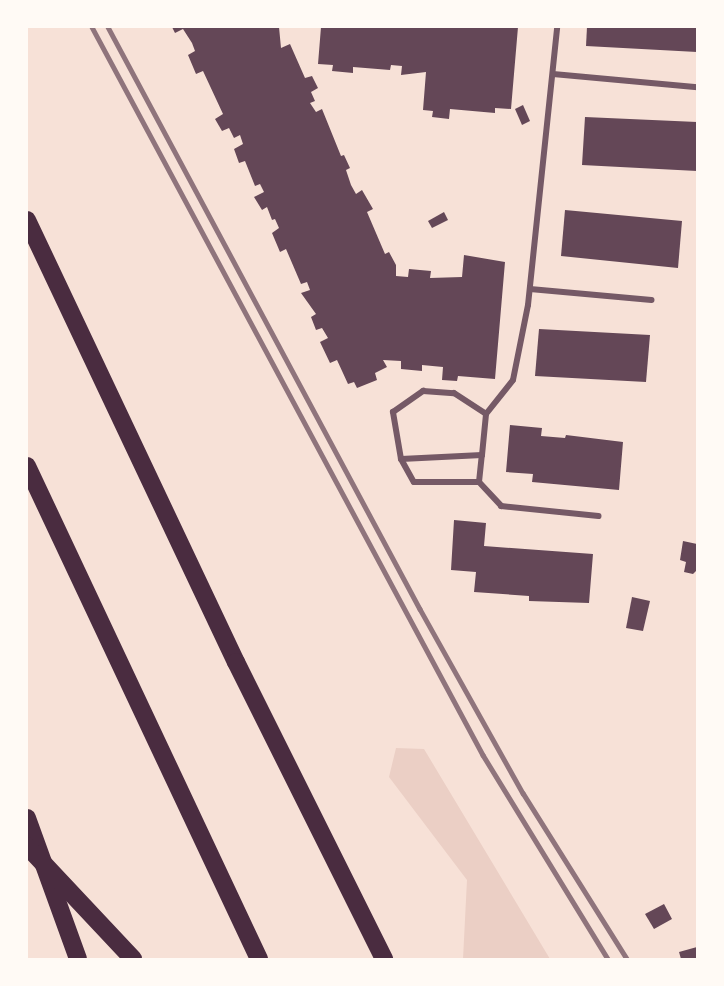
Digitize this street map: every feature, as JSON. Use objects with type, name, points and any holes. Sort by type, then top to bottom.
[{"type":"highway","points":[[27,220],[236,662],[384,959]]},
{"type":"highway","points":[[27,466],[259,959]]},
{"type":"highway","points":[[27,818],[78,959]]},
{"type":"highway","points":[[27,846],[133,959]]},
{"type":"street","points":[[479,482],[486,414],[513,380],[530,289],[557,27]]},
{"type":"street","points":[[553,74],[697,87]]},
{"type":"street","points":[[530,289],[652,300]]},
{"type":"street","points":[[486,414],[454,393],[423,391],[393,412],[401,459],[414,482],[479,482],[501,506],[598,516]]},
{"type":"street","points":[[401,459],[482,456]]},
{"type":"shaded area","points":[[396,748],[424,749],[550,959],[463,959],[467,880],[389,777]]},
{"type":"building","points":[[172,27],[279,27],[281,48],[290,44],[305,78],[312,76],[318,88],[311,92],[315,101],[310,103],[316,112],[322,109],[341,156],[344,155],[350,168],[346,170],[351,185],[356,194],[362,190],[373,209],[367,212],[385,254],[389,252],[396,265],[396,276],[408,277],[409,269],[431,271],[430,278],[462,277],[464,255],[505,262],[495,379],[458,376],[457,381],[442,380],[443,367],[422,365],[422,371],[401,369],[401,361],[383,360],[387,367],[375,373],[377,380],[357,388],[354,382],[348,384],[337,360],[330,363],[320,342],[328,338],[322,328],[316,330],[311,317],[316,314],[301,293],[310,290],[307,282],[301,284],[286,249],[280,252],[272,233],[279,228],[275,219],[272,220],[267,207],[262,210],[254,197],[264,192],[260,184],[255,186],[245,161],[239,163],[234,149],[243,144],[240,135],[234,138],[229,128],[222,131],[215,119],[223,114],[203,71],[196,74],[188,55],[195,51],[192,43],[183,29],[175,33]]},
{"type":"building","points":[[321,27],[518,27],[511,109],[495,108],[495,113],[450,109],[449,119],[432,117],[433,111],[423,110],[426,72],[401,75],[402,66],[391,65],[390,70],[353,67],[353,73],[332,71],[333,65],[318,64]]},
{"type":"building","points":[[587,27],[697,27],[697,52],[586,46]]},
{"type":"building","points":[[523,105],[530,121],[522,125],[515,109]]},
{"type":"building","points":[[585,117],[697,122],[697,171],[582,165]]},
{"type":"building","points":[[565,210],[682,221],[678,268],[561,256]]},
{"type":"building","points":[[444,212],[448,220],[432,228],[428,221]]},
{"type":"building","points":[[539,329],[650,335],[646,382],[535,376]]},
{"type":"building","points":[[510,425],[542,428],[541,436],[565,438],[566,435],[623,442],[619,490],[532,482],[533,474],[506,472]]},
{"type":"building","points":[[454,520],[486,523],[484,546],[593,554],[589,603],[529,601],[529,596],[474,592],[476,572],[451,570]]},
{"type":"building","points":[[683,541],[697,544],[697,570],[693,574],[684,572],[686,562],[680,560]]},
{"type":"building","points":[[632,597],[650,601],[643,631],[626,628]]},
{"type":"building","points":[[664,904],[672,919],[654,929],[645,914]]},
{"type":"building","points":[[697,947],[697,959],[681,959],[679,952]]},
{"type":"railway","points":[[92,27],[483,755],[608,959]]},
{"type":"railway","points":[[108,27],[420,609],[523,793],[627,959]]}]
